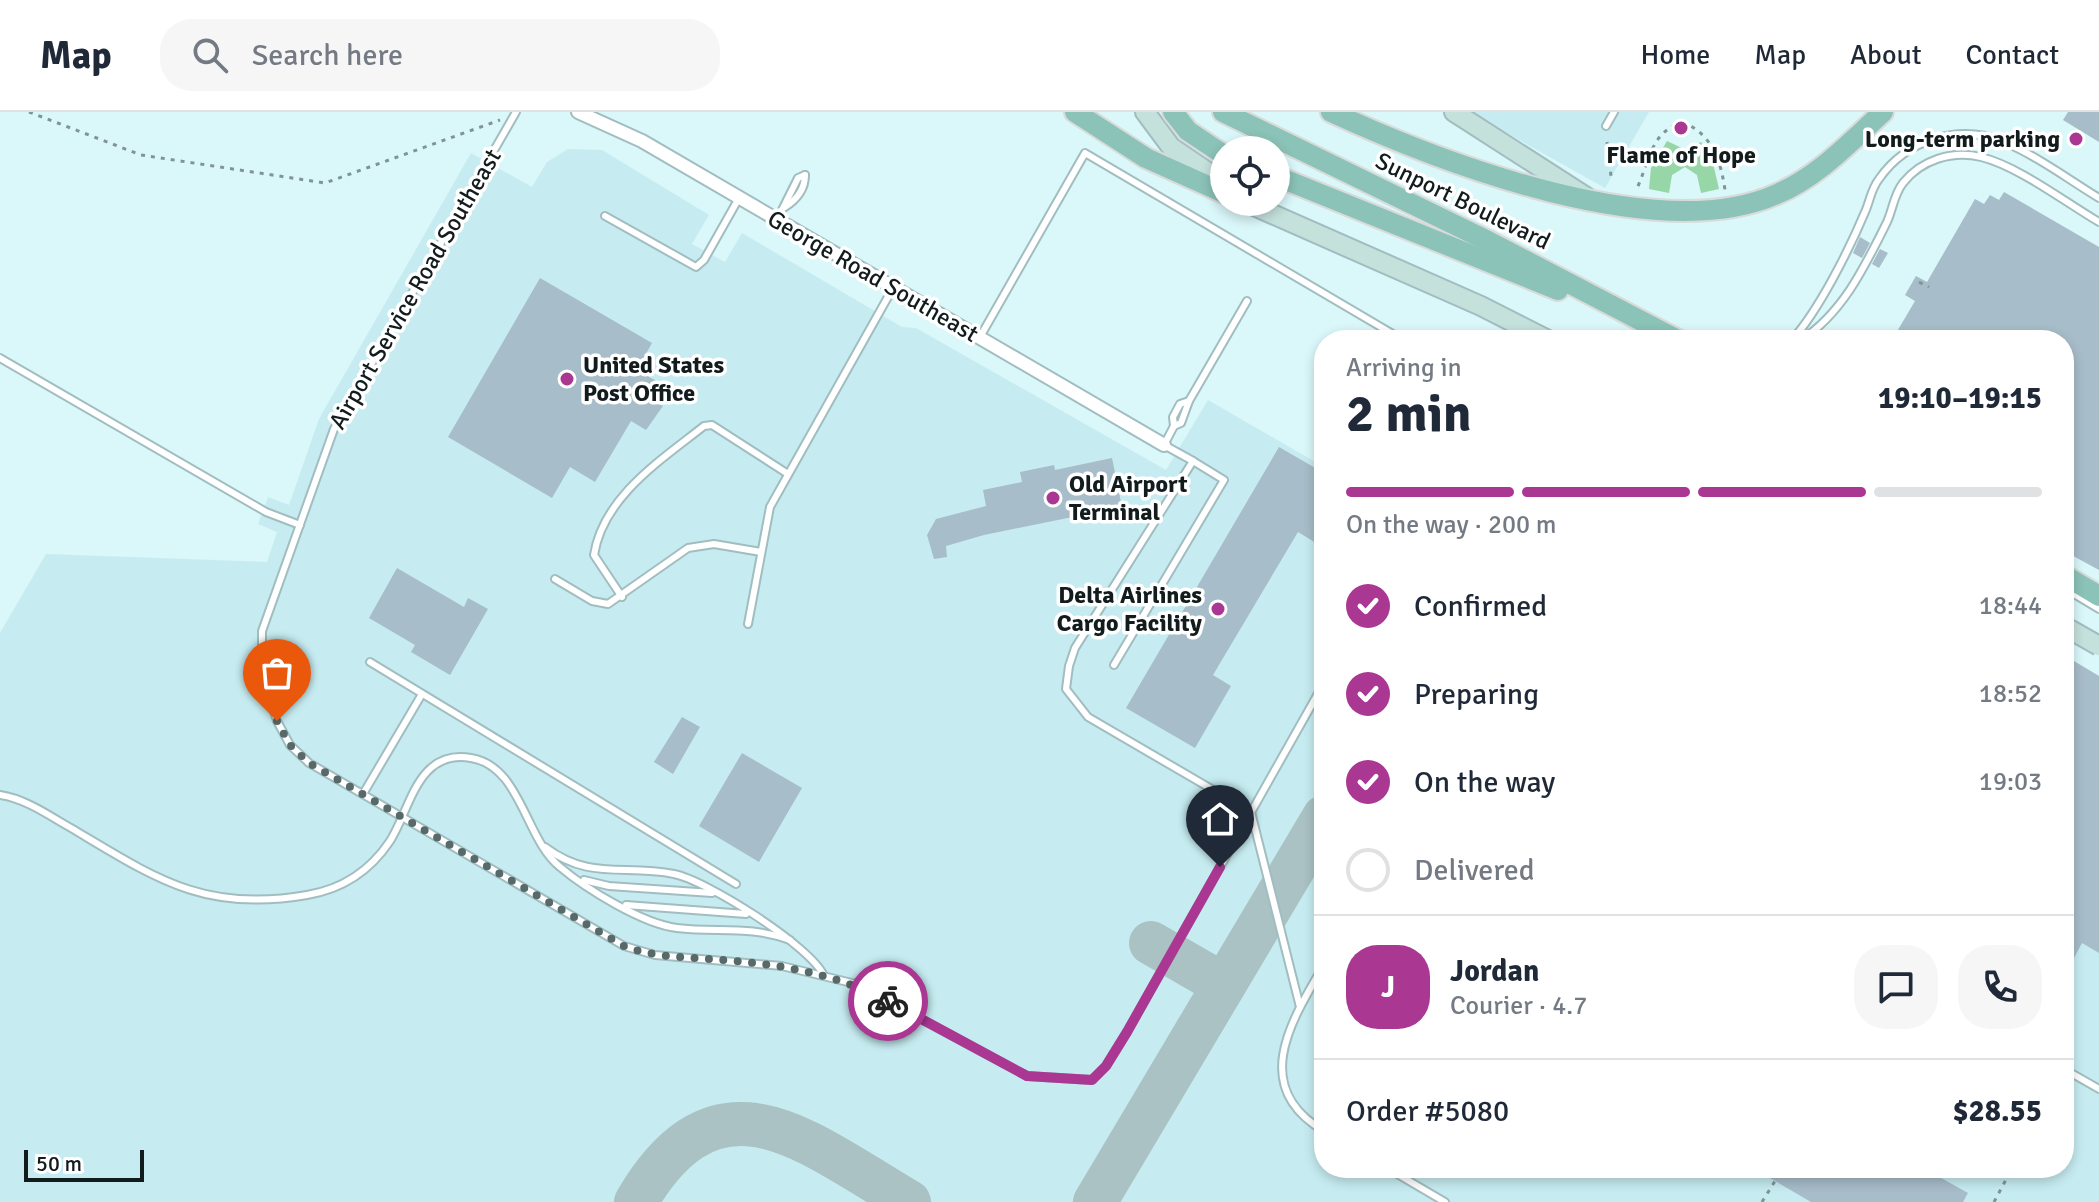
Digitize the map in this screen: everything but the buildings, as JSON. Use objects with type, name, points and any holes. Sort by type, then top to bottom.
[{"type":"main road","points":[[1075,112],[1146,158],[1210,187]]},
{"type":"main road","points":[[1145,112],[1171,147],[1210,173]]},
{"type":"main road","name":"Sunport Boulevard","points":[[1223,112],[1660,330]]},
{"type":"main road","name":"Sunport Boulevard","points":[[1331,112],[1388,138],[1594,202],[1692,213],[1755,202],[1813,174],[1883,112]]},
{"type":"main road","points":[[1454,112],[1594,202]]},
{"type":"main road","points":[[1175,115],[1210,147]]},
{"type":"main road","points":[[1290,182],[1568,294],[1629,313]]},
{"type":"main road","points":[[1277,216],[1528,330]]},
{"type":"main road","points":[[2074,581],[2099,596]]},
{"type":"main road","points":[[2074,630],[2099,644]]},
{"type":"street","name":"George Road Southeast","points":[[578,112],[642,141],[1164,445]]},
{"type":"lane","points":[[1606,126],[1614,112]]},
{"type":"lane","name":"Airport Service Road Southeast","points":[[516,113],[344,411],[262,631],[262,670],[277,721],[290,745],[309,763],[639,951],[782,966],[856,984],[1027,1076],[1066,1080],[1092,1080],[1106,1066],[1251,812]]},
{"type":"lane","points":[[1800,330],[1814,312],[1863,216],[1874,185],[1887,168],[1910,149],[1955,134],[1987,137],[2016,148],[2099,198]]},
{"type":"lane","points":[[979,338],[1085,153],[1386,330]]},
{"type":"lane","points":[[1816,330],[1844,300],[1889,218],[1896,193],[1921,166],[1956,154],[1981,157],[2099,222]]},
{"type":"lane","points":[[777,220],[798,178],[805,175],[805,183],[795,200],[785,207]]},
{"type":"lane","points":[[605,216],[696,267],[704,260],[739,198]]},
{"type":"lane","points":[[748,624],[770,507],[893,288]]},
{"type":"lane","points":[[1114,665],[1224,480],[1164,445],[1174,426],[1181,423],[1189,401],[1247,301]]},
{"type":"lane","points":[[1629,313],[1673,330]]},
{"type":"lane","points":[[0,358],[266,512],[300,525]]},
{"type":"lane","points":[[622,597],[594,555],[596,543],[627,490],[704,426],[712,425],[788,474]]},
{"type":"lane","points":[[1193,461],[1075,648],[1066,689],[1088,717],[1251,812]]},
{"type":"lane","points":[[555,579],[600,604],[616,602],[667,559],[688,548],[714,544],[761,552]]},
{"type":"lane","points":[[2074,594],[2099,609]]},
{"type":"lane","points":[[370,662],[736,884]]},
{"type":"lane","points":[[363,794],[422,694]]},
{"type":"lane","points":[[1300,1007],[1251,812],[1314,701]]},
{"type":"lane","points":[[0,795],[35,807],[176,887],[247,901],[307,895],[347,883],[378,858],[392,838],[419,780],[434,765],[455,757],[477,759],[504,779],[552,860],[569,874],[615,901],[662,925],[751,929],[790,940]]},
{"type":"lane","points":[[542,845],[576,866],[679,875],[719,895],[790,940],[818,963],[824,976]]},
{"type":"lane","points":[[569,874],[609,886],[719,895]]},
{"type":"lane","points":[[615,901],[645,909],[717,910],[755,917]]},
{"type":"lane","points":[[1314,982],[1285,1042],[1283,1085],[1301,1113],[1314,1123]]},
{"type":"lane","points":[[2074,1075],[2099,1089]]},
{"type":"lane","points":[[1404,1178],[1445,1202]]},
{"type":"path","points":[[29,112],[141,155],[325,183],[516,113]]},
{"type":"path","points":[[1638,186],[1657,140],[1667,128],[1687,124],[1711,145],[1725,190]]},
{"type":"path","points":[[1607,142],[1611,176]]},
{"type":"path","points":[[1919,282],[1929,287]]},
{"type":"path","points":[[1994,1202],[2007,1178]]},
{"type":"path","points":[[1762,1202],[1775,1181]]},
{"type":"shaded area","points":[[1469,112],[1649,112],[1605,188]]},
{"type":"shaded area","points":[[568,149],[602,150],[709,215],[692,244],[725,262],[742,233],[902,327],[916,328],[1166,470],[1208,400],[1314,461],[1314,1178],[2074,1178],[2074,682],[2099,696],[2099,1202],[0,1202],[0,633],[46,554],[267,562],[277,532],[258,524],[268,497],[289,505],[319,419],[471,153],[532,187],[547,162]]},
{"type":"green space","points":[[1667,141],[1684,149],[1701,142],[1712,159],[1719,189],[1701,193],[1697,175],[1685,167],[1672,175],[1669,193],[1649,189],[1651,168]]},
{"type":"taxiway","points":[[1095,1202],[1314,834]]},
{"type":"taxiway","points":[[1151,943],[1224,985]]},
{"type":"taxiway","points":[[636,1202],[667,1159],[699,1134],[731,1124],[764,1127],[799,1138],[909,1202]]},
{"type":"way so far","points":[[277,721],[290,745],[309,763],[624,946],[655,955],[782,966],[856,984],[888,1001]]},
{"type":"place","name":"Flame of Hope","points":[[1681,128]]},
{"type":"place","name":"Long-term parking","points":[[2076,139]]},
{"type":"place","name":"United States Post Office","points":[[567,379]]},
{"type":"place","name":"Old Airport Terminal","points":[[1053,498]]},
{"type":"place","name":"Delta Airlines Cargo Facility","points":[[1218,609]]},
{"type":"route","points":[[888,1001],[1027,1076],[1092,1080],[1106,1066],[1127,1032],[1220,867]]}]
